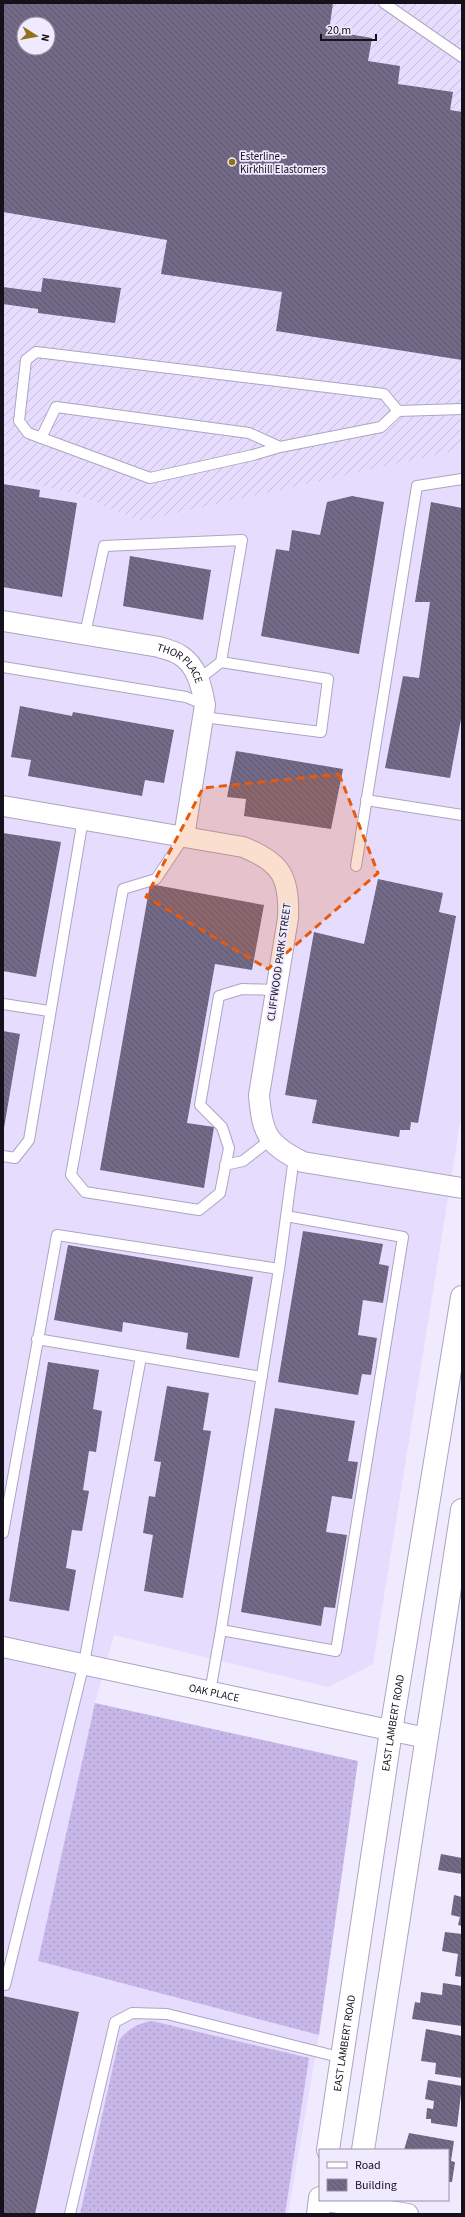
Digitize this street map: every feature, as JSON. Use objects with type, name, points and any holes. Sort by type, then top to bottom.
[{"type":"main road","name":"EAST LAMBERT ROAD","points":[[328,2149],[391,1731],[462,1297]]},
{"type":"main road","points":[[363,2149],[462,1510]]},
{"type":"main road","points":[[318,2214],[320,2201]]},
{"type":"street","name":"THOR PLACE","points":[[3,621],[159,647],[181,655],[194,670],[198,679],[204,711],[184,837]]},
{"type":"street","name":"CLIFFWOOD PARK STREET","points":[[3,806],[243,847],[264,855],[282,874],[289,894],[288,918],[259,1095],[261,1119],[270,1140],[285,1154],[303,1162],[462,1188]]},
{"type":"street","name":"OAK PLACE","points":[[3,1647],[84,1663],[210,1692],[426,1738]]},
{"type":"street","points":[[330,2201],[408,2214]]},
{"type":"lane","points":[[384,3],[462,57]]},
{"type":"lane","points":[[398,411],[384,394],[36,352],[26,360],[19,421],[28,433],[150,478],[253,455],[280,447],[381,427],[398,411],[462,409]]},
{"type":"lane","points":[[41,438],[56,407],[249,433],[280,447]]},
{"type":"lane","points":[[356,866],[417,486],[462,479]]},
{"type":"lane","points":[[85,634],[104,546],[242,540],[221,662],[198,679]]},
{"type":"lane","points":[[3,667],[172,694],[186,697],[204,711],[321,732],[328,679],[221,662]]},
{"type":"lane","points":[[366,800],[462,815]]},
{"type":"lane","points":[[3,1156],[16,1158],[29,1140],[49,1011],[83,819]]},
{"type":"lane","points":[[184,837],[156,879],[123,889],[71,1175],[85,1192],[199,1210],[220,1194],[229,1148],[222,1127],[200,1105],[219,996],[242,989],[276,990]]},
{"type":"lane","points":[[3,1004],[49,1011]]},
{"type":"lane","points":[[226,1165],[243,1161],[270,1140]]},
{"type":"lane","points":[[210,1692],[279,1270],[294,1157]]},
{"type":"lane","points":[[221,1630],[336,1651],[403,1237],[286,1216]]},
{"type":"lane","points":[[3,1533],[56,1235],[279,1270]]},
{"type":"lane","points":[[37,1339],[262,1377]]},
{"type":"lane","points":[[3,1985],[5,1985],[84,1663],[140,1357]]},
{"type":"lane","points":[[70,2214],[114,2022],[132,2013],[167,2014],[343,2058]]},
{"type":"highlighted area","points":[[339,774],[378,873],[268,969],[146,897],[203,788]]},
{"type":"shaded area","points":[[3,3],[462,3],[462,449],[141,521],[75,494],[3,477]]},
{"type":"shaded area","points":[[462,449],[462,1111],[373,1664],[328,1687],[114,1635],[95,1703],[38,1961],[319,2035],[288,2214],[3,2214],[3,477],[75,494],[141,521]]},
{"type":"shaded area","points":[[95,1703],[358,1761],[319,2035],[38,1961]]},
{"type":"shaded area","points":[[152,2021],[309,2058],[285,2214],[80,2214],[119,2040],[134,2027],[142,2023]]},
{"type":"building","name":"Esterline - Kirkhill Elastomers","points":[[3,3],[333,3],[329,31],[372,38],[368,61],[400,66],[398,84],[453,92],[450,110],[462,112],[462,360],[276,331],[282,292],[161,274],[167,240],[3,212]]},
{"type":"building","points":[[43,278],[121,288],[115,323],[38,313],[38,309],[3,304],[3,287],[41,292]]},
{"type":"building","points":[[3,484],[40,490],[39,497],[77,503],[62,597],[3,587]]},
{"type":"building","points":[[352,496],[384,502],[359,654],[261,636],[276,549],[289,551],[292,530],[320,535],[327,502]]},
{"type":"building","points":[[431,502],[462,508],[462,714],[450,778],[385,768],[403,676],[419,678],[430,602],[415,602]]},
{"type":"building","points":[[130,556],[211,570],[203,620],[123,606]]},
{"type":"building","points":[[20,706],[72,716],[73,712],[174,730],[164,783],[145,780],[142,796],[28,776],[31,760],[11,757]]},
{"type":"building","points":[[236,751],[343,769],[331,829],[244,816],[246,799],[227,797]]},
{"type":"building","points":[[3,833],[61,842],[36,977],[3,971]]},
{"type":"building","points":[[378,879],[443,893],[439,912],[456,916],[418,1123],[411,1122],[410,1130],[400,1130],[399,1137],[312,1123],[317,1100],[285,1095],[314,932],[364,944]]},
{"type":"building","points":[[150,884],[264,905],[252,970],[215,964],[187,1123],[214,1127],[204,1188],[100,1170]]},
{"type":"building","points":[[3,1031],[20,1034],[4,1128],[3,1128]]},
{"type":"building","points":[[303,1231],[383,1244],[379,1264],[389,1266],[383,1303],[363,1300],[358,1335],[377,1338],[371,1375],[362,1374],[358,1395],[278,1382]]},
{"type":"building","points":[[68,1245],[253,1277],[239,1358],[186,1349],[188,1333],[123,1322],[122,1332],[54,1320]]},
{"type":"building","points":[[48,1362],[99,1370],[93,1409],[102,1411],[96,1452],[89,1451],[83,1490],[89,1491],[82,1531],[72,1530],[66,1568],[76,1570],[69,1611],[9,1601]]},
{"type":"building","points":[[167,1386],[209,1393],[203,1430],[211,1431],[183,1598],[144,1591],[153,1535],[143,1533],[149,1496],[155,1497],[161,1462],[154,1461]]},
{"type":"building","points":[[275,1408],[355,1421],[348,1461],[358,1462],[352,1499],[332,1496],[326,1532],[347,1535],[335,1608],[324,1607],[321,1626],[241,1612]]},
{"type":"building","points":[[441,1854],[462,1858],[462,1874],[438,1870]]},
{"type":"building","points":[[454,1895],[462,1897],[462,1926],[458,1925],[460,1917],[451,1915]]},
{"type":"building","points":[[445,1932],[462,1934],[462,1977],[455,1976],[458,1954],[442,1951]]},
{"type":"building","points":[[443,1983],[462,1986],[462,2026],[412,2019],[415,2002],[420,2003],[421,1992],[442,1995]]},
{"type":"building","points":[[3,1996],[79,2012],[35,2214],[3,2214]]},
{"type":"building","points":[[426,2029],[462,2036],[462,2078],[435,2074],[436,2063],[421,2061]]},
{"type":"building","points":[[428,2080],[462,2086],[457,2127],[431,2123],[431,2119],[426,2119],[427,2108],[433,2109],[434,2101],[425,2099]]},
{"type":"building","points":[[409,2133],[454,2141],[451,2161],[455,2162],[452,2182],[449,2182],[449,2149],[404,2149]]},
{"type":"place","name":"Esterline - Kirkhill Elastomers","points":[[232,162]]}]
